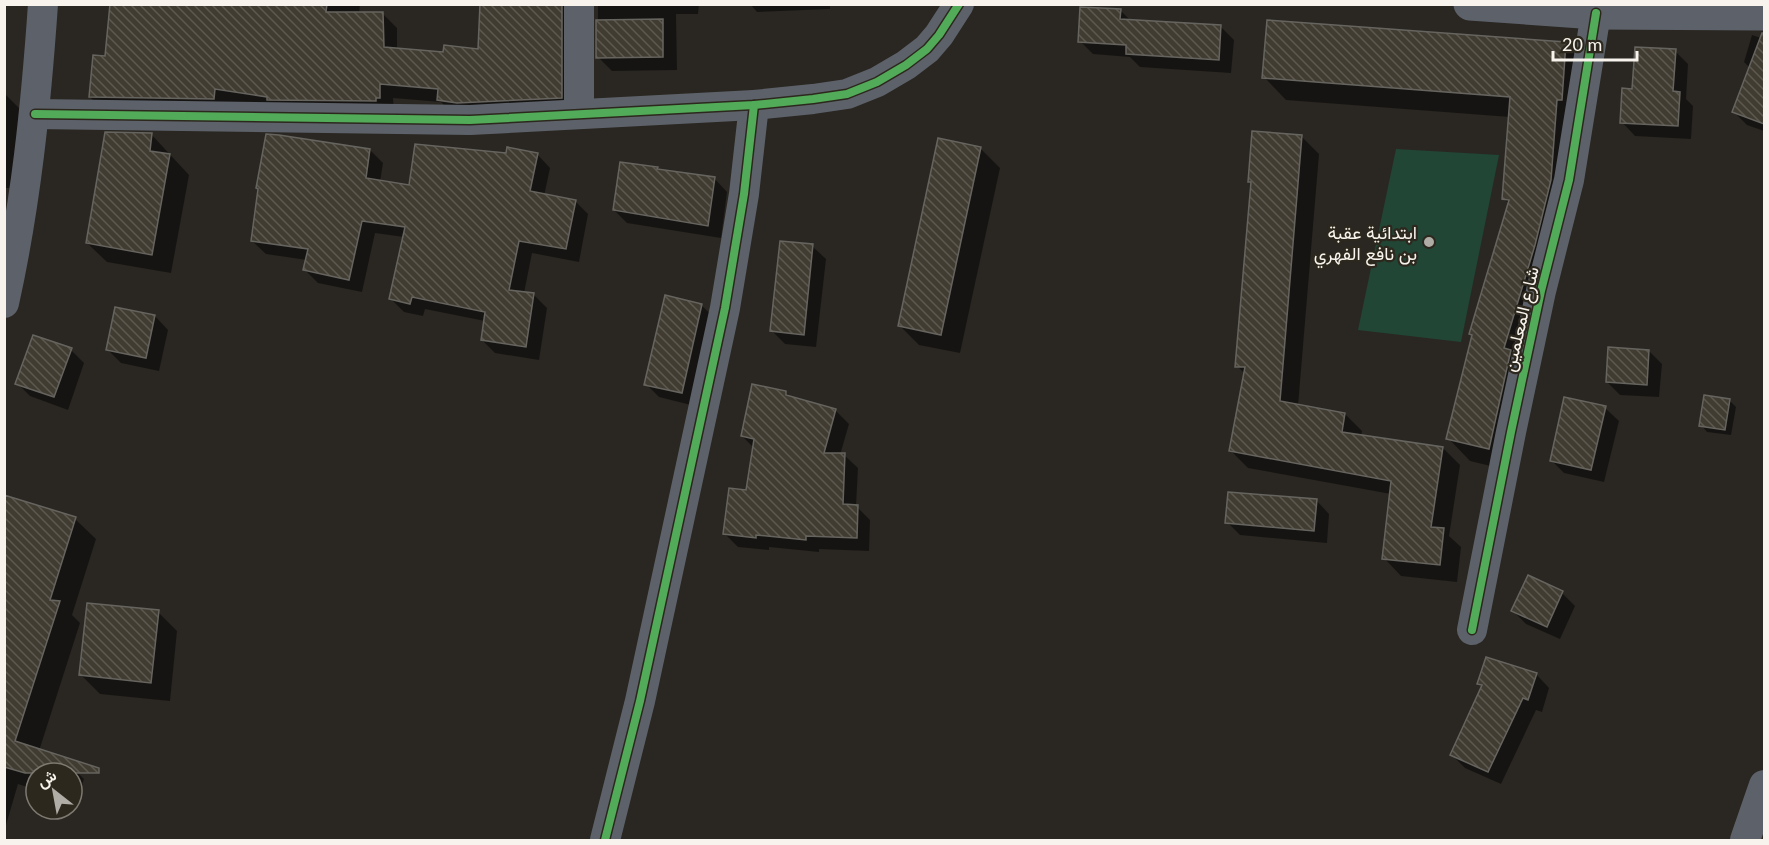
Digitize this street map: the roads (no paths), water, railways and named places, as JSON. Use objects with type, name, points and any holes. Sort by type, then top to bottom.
[{"type":"street","points":[[4,303],[13,219],[35,114],[44,4]]},
{"type":"street","points":[[579,4],[579,114]]},
{"type":"street","points":[[35,114],[470,120],[754,105],[847,94],[906,65],[927,49],[959,4]]},
{"type":"street","points":[[1483,5],[1596,13],[1764,14]]},
{"type":"street","name":"شارع المعلمين","points":[[1472,630],[1513,420],[1541,291],[1569,180],[1596,13]]},
{"type":"street","points":[[605,840],[640,701],[725,308],[744,194],[754,105]]},
{"type":"street","points":[[1744,840],[1764,785]]},
{"type":"place","name":"ابتدائية عقبة بن نافع الفهري","points":[[1429,242]]}]
